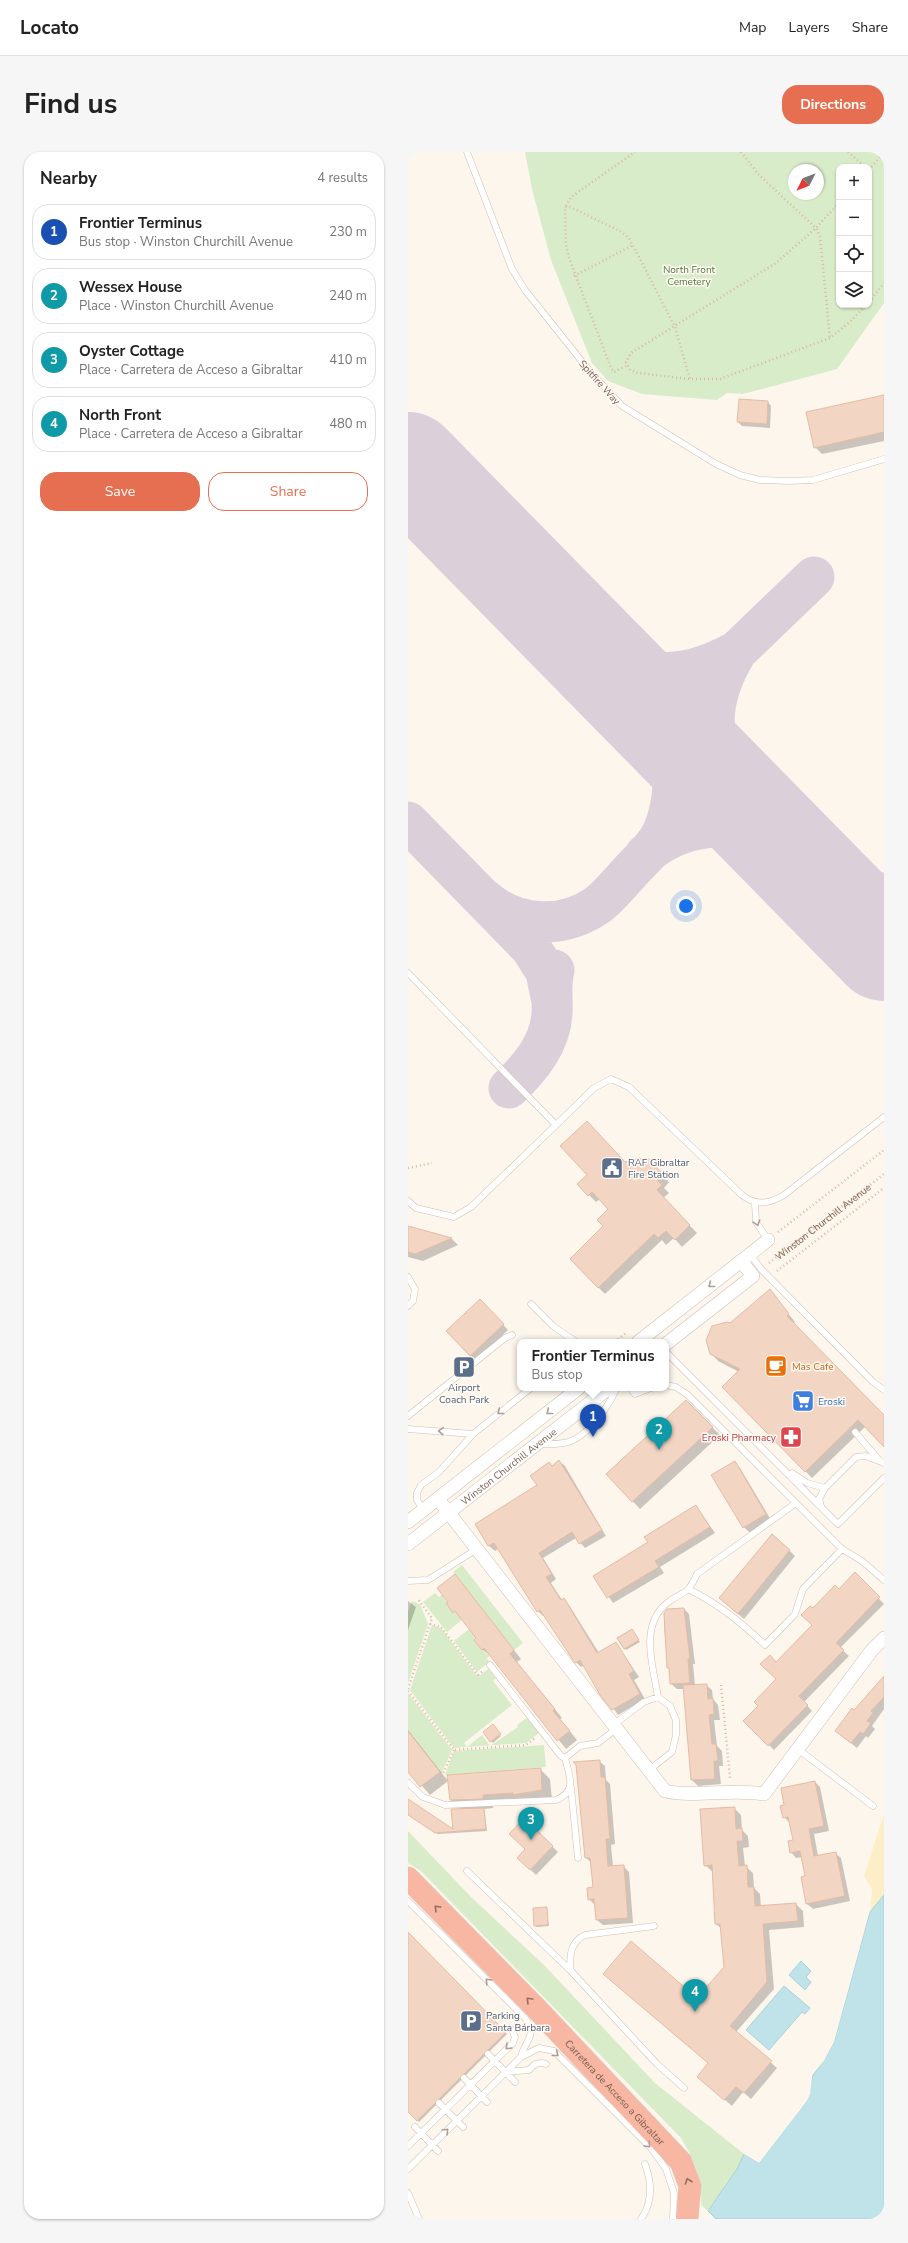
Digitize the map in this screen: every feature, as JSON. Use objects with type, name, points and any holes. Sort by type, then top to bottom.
[{"type":"highway","name":"Carretera de Acceso a Gibraltar","points":[[408,1878],[542,2014],[681,2162],[690,2186],[687,2219]]},
{"type":"street","name":"Winston Churchill Avenue","points":[[642,1339],[768,1240]]},
{"type":"street","points":[[669,1342],[753,1276],[746,1258]]},
{"type":"street","name":"Winston Churchill Avenue","points":[[408,1522],[575,1391]]},
{"type":"street","name":"Winston Churchill Avenue","points":[[408,1544],[605,1391]]},
{"type":"street","points":[[438,1499],[665,1791],[679,1794],[731,1790],[764,1794],[799,1750],[872,1650],[884,1638]]},
{"type":"lane","name":"Spitfire Way","points":[[467,152],[512,269],[525,290],[592,374],[622,406],[716,464],[740,475],[760,480],[789,482],[813,480],[884,459]]},
{"type":"lane","points":[[408,973],[556,1125]]},
{"type":"lane","points":[[408,1201],[416,1208],[454,1217],[471,1207],[594,1088],[611,1079],[620,1081],[629,1086],[742,1195],[755,1202],[769,1202],[784,1195],[884,1117]]},
{"type":"lane","points":[[755,1202],[756,1222],[768,1240]]},
{"type":"lane","points":[[746,1258],[761,1269],[873,1382],[884,1390]]},
{"type":"lane","points":[[408,1276],[413,1282],[415,1295],[408,1306]]},
{"type":"lane","points":[[531,1304],[553,1326],[572,1339]]},
{"type":"lane","points":[[408,1416],[505,1338],[512,1335]]},
{"type":"lane","points":[[669,1355],[838,1524],[884,1478]]},
{"type":"lane","points":[[669,1386],[676,1387],[688,1395],[842,1549],[862,1562],[884,1580]]},
{"type":"lane","points":[[423,1510],[417,1500],[418,1489],[439,1472],[473,1434],[527,1391]]},
{"type":"lane","points":[[536,1444],[559,1444],[570,1442],[578,1437],[601,1414],[615,1391]]},
{"type":"lane","points":[[632,1391],[635,1394],[643,1391]]},
{"type":"lane","points":[[408,1429],[473,1434]]},
{"type":"lane","points":[[855,1432],[884,1466]]},
{"type":"lane","points":[[821,1506],[819,1499],[825,1488],[856,1457],[866,1456],[882,1462]]},
{"type":"lane","points":[[781,1466],[807,1483],[825,1488]]},
{"type":"lane","points":[[649,1770],[672,1752],[676,1735],[676,1720],[670,1706],[658,1697],[649,1634],[656,1614],[667,1603],[690,1590],[697,1574],[796,1503]]},
{"type":"lane","points":[[408,1581],[428,1580],[477,1548]]},
{"type":"lane","points":[[690,1590],[713,1602],[742,1623],[765,1645],[795,1614],[803,1589],[842,1549]]},
{"type":"lane","points":[[490,1665],[561,1756],[565,1758],[578,1858]]},
{"type":"lane","points":[[565,1758],[580,1746],[598,1743],[614,1727],[644,1702],[658,1697]]},
{"type":"lane","points":[[799,1750],[872,1806]]},
{"type":"lane","points":[[408,1783],[423,1798],[445,1805],[556,1800],[566,1795],[570,1788]]},
{"type":"lane","points":[[467,1871],[570,1970],[657,2064],[684,2088]]},
{"type":"lane","points":[[408,1901],[528,2023],[531,2029],[530,2037],[521,2056],[408,2169]]},
{"type":"lane","points":[[570,1970],[570,1954],[572,1946],[578,1938],[585,1935],[654,1926]]},
{"type":"lane","points":[[408,2146],[512,2043],[515,2037],[512,2030]]},
{"type":"lane","points":[[521,2056],[539,2048],[554,2051],[651,2148],[666,2169],[674,2193],[673,2219]]},
{"type":"lane","points":[[488,2054],[515,2082]]},
{"type":"lane","points":[[505,2072],[530,2070],[535,2064],[542,2062],[546,2064]]},
{"type":"lane","points":[[464,2078],[487,2102]]},
{"type":"lane","points":[[439,2103],[463,2127]]},
{"type":"lane","points":[[414,2127],[438,2151]]},
{"type":"lane","points":[[641,2219],[645,2216],[651,2195],[651,2180],[645,2164]]},
{"type":"lane","points":[[408,2193],[419,2219]]},
{"type":"path","points":[[741,152],[759,175],[816,228],[820,237],[830,338]]},
{"type":"path","points":[[848,152],[862,164]]},
{"type":"path","points":[[872,166],[884,152]]},
{"type":"path","points":[[626,366],[614,372],[611,368],[574,276],[566,245],[565,207],[571,197],[633,153]]},
{"type":"path","points":[[626,366],[626,362],[631,353],[776,263],[816,228],[836,206]]},
{"type":"path","points":[[565,207],[570,207],[626,234],[675,327],[690,379]]},
{"type":"path","points":[[574,276],[633,245]]},
{"type":"path","points":[[872,298],[884,283]]},
{"type":"path","points":[[626,366],[630,370],[638,373],[690,379],[720,379],[830,338],[852,320],[863,308]]},
{"type":"path","name":"Winston Churchill Avenue","points":[[778,1232],[884,1150]]},
{"type":"path","points":[[408,1168],[432,1163]]},
{"type":"path","name":"Winston Churchill Avenue","points":[[761,1269],[884,1174]]},
{"type":"path","points":[[417,1598],[432,1618],[408,1689],[454,1750]]},
{"type":"path","points":[[430,1624],[441,1627],[478,1674],[490,1665]]},
{"type":"path","points":[[721,1685],[731,1790]]},
{"type":"path","points":[[454,1750],[526,1745],[542,1732]]},
{"type":"path","points":[[440,1780],[454,1750]]},
{"type":"green space","name":"North Front Cemetery","points":[[525,152],[884,152],[884,303],[837,369],[743,394],[727,393],[717,400],[642,394],[608,381],[592,363],[551,260],[532,189]]},
{"type":"green space","points":[[462,1565],[523,1643],[514,1650],[453,1572]]},
{"type":"green space","points":[[435,1593],[439,1597],[442,1594],[453,1613],[455,1611],[462,1620],[447,1632],[423,1602]]},
{"type":"green space","points":[[412,1601],[420,1604],[428,1624],[408,1683],[408,1612]]},
{"type":"green space","points":[[432,1625],[441,1628],[478,1677],[488,1669],[496,1678],[493,1681],[512,1705],[464,1743],[467,1747],[482,1735],[490,1746],[454,1748],[410,1690]]},
{"type":"green space","points":[[469,1629],[476,1638],[474,1640],[490,1656],[487,1658],[489,1662],[477,1672],[454,1641]]},
{"type":"green space","points":[[408,1693],[452,1750],[441,1774],[408,1731]]},
{"type":"green space","points":[[527,1718],[539,1733],[526,1743],[491,1745],[518,1727],[517,1725]]},
{"type":"green space","points":[[544,1745],[546,1767],[445,1775],[454,1751]]},
{"type":"green space","points":[[408,1831],[471,1897],[544,1965],[655,2083],[744,2154],[737,2169],[708,2211],[701,2205],[701,2187],[697,2170],[681,2138],[421,1871],[408,1863]]},
{"type":"sand","points":[[884,1814],[884,1895],[870,1912],[872,1889],[864,1876]]},
{"type":"water","points":[[884,1895],[884,2219],[716,2219],[708,2211],[737,2169],[744,2154],[759,2163],[807,2101],[813,2075],[824,2061],[834,2042],[870,1912]]},
{"type":"water","points":[[801,1961],[811,1971],[806,1977],[811,1982],[805,1990],[789,1975]]},
{"type":"water","points":[[784,1986],[810,2008],[805,2014],[802,2012],[769,2050],[746,2030]]},
{"type":"pier","points":[[871,1907],[834,2042],[824,2061],[815,2071],[814,2070],[823,2060],[832,2042]]},
{"type":"pier","points":[[810,2077],[812,2078],[810,2094],[807,2101],[759,2163],[744,2154],[746,2152],[758,2161],[805,2100]]},
{"type":"building","points":[[884,395],[884,432],[814,448],[806,412]]},
{"type":"building","points":[[739,399],[768,401],[767,424],[737,422]]},
{"type":"building","points":[[587,1121],[625,1162],[640,1158],[644,1162],[648,1158],[663,1174],[657,1180],[662,1185],[657,1190],[690,1225],[675,1240],[666,1231],[658,1238],[654,1234],[598,1288],[570,1259],[603,1226],[597,1220],[608,1209],[592,1192],[588,1196],[577,1184],[587,1175],[560,1146]]},
{"type":"building","points":[[408,1226],[452,1238],[415,1254],[408,1252]]},
{"type":"building","name":"Eroski","points":[[770,1289],[789,1314],[787,1316],[884,1415],[884,1447],[858,1420],[805,1472],[722,1387],[740,1369],[710,1354],[706,1340],[712,1326],[727,1322],[730,1323]]},
{"type":"building","points":[[480,1299],[504,1324],[470,1356],[446,1331]]},
{"type":"building","points":[[686,1400],[713,1427],[632,1502],[606,1474]]},
{"type":"building","points":[[559,1460],[602,1530],[579,1544],[572,1532],[539,1553],[552,1574],[546,1577],[561,1600],[564,1598],[597,1653],[616,1642],[634,1671],[629,1674],[640,1694],[612,1710],[600,1695],[580,1660],[575,1663],[540,1610],[537,1612],[494,1543],[488,1546],[475,1524],[537,1485],[530,1476],[549,1462],[552,1466]]},
{"type":"building","points":[[735,1461],[766,1514],[743,1528],[711,1475]]},
{"type":"building","points":[[696,1505],[710,1527],[655,1561],[659,1567],[607,1598],[593,1576],[648,1542],[644,1537]]},
{"type":"building","points":[[772,1534],[790,1550],[738,1614],[719,1598]]},
{"type":"building","points":[[855,1572],[880,1597],[836,1643],[844,1650],[799,1696],[808,1705],[768,1746],[743,1721],[758,1706],[754,1702],[776,1679],[760,1664],[770,1655],[776,1662],[812,1625],[801,1615],[810,1606],[813,1608],[835,1585],[839,1589]]},
{"type":"building","points":[[455,1574],[514,1650],[510,1654],[555,1709],[553,1711],[570,1731],[557,1741],[484,1648],[482,1650],[474,1640],[476,1638],[455,1611],[453,1613],[446,1603],[448,1602],[437,1588]]},
{"type":"building","points":[[684,1608],[690,1659],[688,1659],[690,1683],[670,1684],[669,1668],[667,1668],[664,1613],[667,1609]]},
{"type":"building","points":[[632,1629],[639,1640],[624,1649],[617,1638]]},
{"type":"building","points":[[884,1676],[884,1697],[871,1711],[873,1713],[867,1721],[871,1723],[863,1734],[860,1732],[851,1743],[835,1731],[852,1708],[854,1710]]},
{"type":"building","points":[[707,1684],[708,1699],[713,1698],[714,1714],[709,1715],[712,1744],[716,1744],[718,1761],[714,1761],[715,1779],[691,1780],[683,1685]]},
{"type":"building","points":[[493,1724],[501,1734],[490,1742],[483,1732]]},
{"type":"building","points":[[408,1731],[440,1772],[420,1787],[408,1772]]},
{"type":"building","points":[[600,1760],[601,1777],[605,1777],[610,1839],[606,1839],[608,1866],[624,1865],[628,1918],[596,1920],[594,1899],[588,1900],[587,1888],[593,1887],[590,1858],[585,1858],[576,1765],[573,1762]]},
{"type":"building","points":[[541,1768],[542,1790],[513,1795],[513,1793],[483,1795],[483,1799],[450,1800],[447,1775]]},
{"type":"building","points":[[815,1781],[824,1826],[809,1829],[814,1856],[836,1852],[845,1896],[806,1904],[801,1877],[805,1876],[800,1851],[790,1853],[788,1841],[793,1840],[788,1817],[783,1818],[780,1806],[784,1805],[781,1788]]},
{"type":"building","points":[[408,1799],[453,1829],[451,1809],[484,1808],[486,1829],[435,1833],[408,1815]]},
{"type":"building","points":[[735,1807],[736,1829],[742,1828],[743,1841],[737,1841],[739,1866],[747,1865],[748,1887],[754,1887],[755,1906],[796,1903],[798,1921],[763,1924],[767,1982],[730,2026],[772,2061],[744,2093],[736,2087],[724,2100],[697,2077],[708,2063],[603,1974],[631,1941],[697,1998],[724,1967],[720,1924],[715,1924],[712,1865],[704,1866],[700,1809]]},
{"type":"building","points":[[524,1818],[553,1846],[530,1870],[517,1858],[525,1849],[509,1834]]},
{"type":"building","points":[[547,1907],[548,1925],[534,1926],[533,1908]]},
{"type":"building","points":[[408,1932],[506,2032],[417,2121],[408,2112]]},
{"type":"taxiway","points":[[737,651],[814,577]]},
{"type":"taxiway","points":[[583,642],[623,663],[641,669],[658,672],[676,672],[694,669],[714,662],[737,651],[718,691],[714,726],[722,761],[739,801]]},
{"type":"taxiway","points":[[484,899],[510,915],[525,920],[540,922],[570,918],[585,912],[603,901],[647,854],[658,840],[665,825],[670,807],[673,789],[672,768],[669,755],[659,732],[653,721],[630,690]]},
{"type":"taxiway","points":[[408,822],[531,948],[546,972],[551,997]]},
{"type":"taxiway","points":[[645,855],[658,845],[689,831],[722,827],[739,829],[755,833],[770,840],[795,861],[822,877],[853,888],[884,893]]},
{"type":"taxiway","points":[[509,1088],[538,1055],[547,1035],[552,1014],[552,987],[554,970]]},
{"type":"runway","points":[[408,464],[884,949]]},
{"type":"place","name":"RAF Gibraltar Fire Station","points":[[612,1168]]},
{"type":"place","name":"Mas Cafe","points":[[776,1366]]},
{"type":"place","name":"Airport Coach Park","points":[[464,1367]]},
{"type":"place","name":"Eroski","points":[[803,1401]]},
{"type":"place","name":"Frontier Terminus","points":[[593,1437]]},
{"type":"place","name":"Eroski Pharmacy","points":[[791,1437]]},
{"type":"place","name":"Wessex House","points":[[659,1450]]},
{"type":"place","name":"Oyster Cottage","points":[[531,1840]]},
{"type":"place","name":"North Front","points":[[695,2012]]},
{"type":"place","name":"Parking Santa Bárbara","points":[[471,2021]]}]
